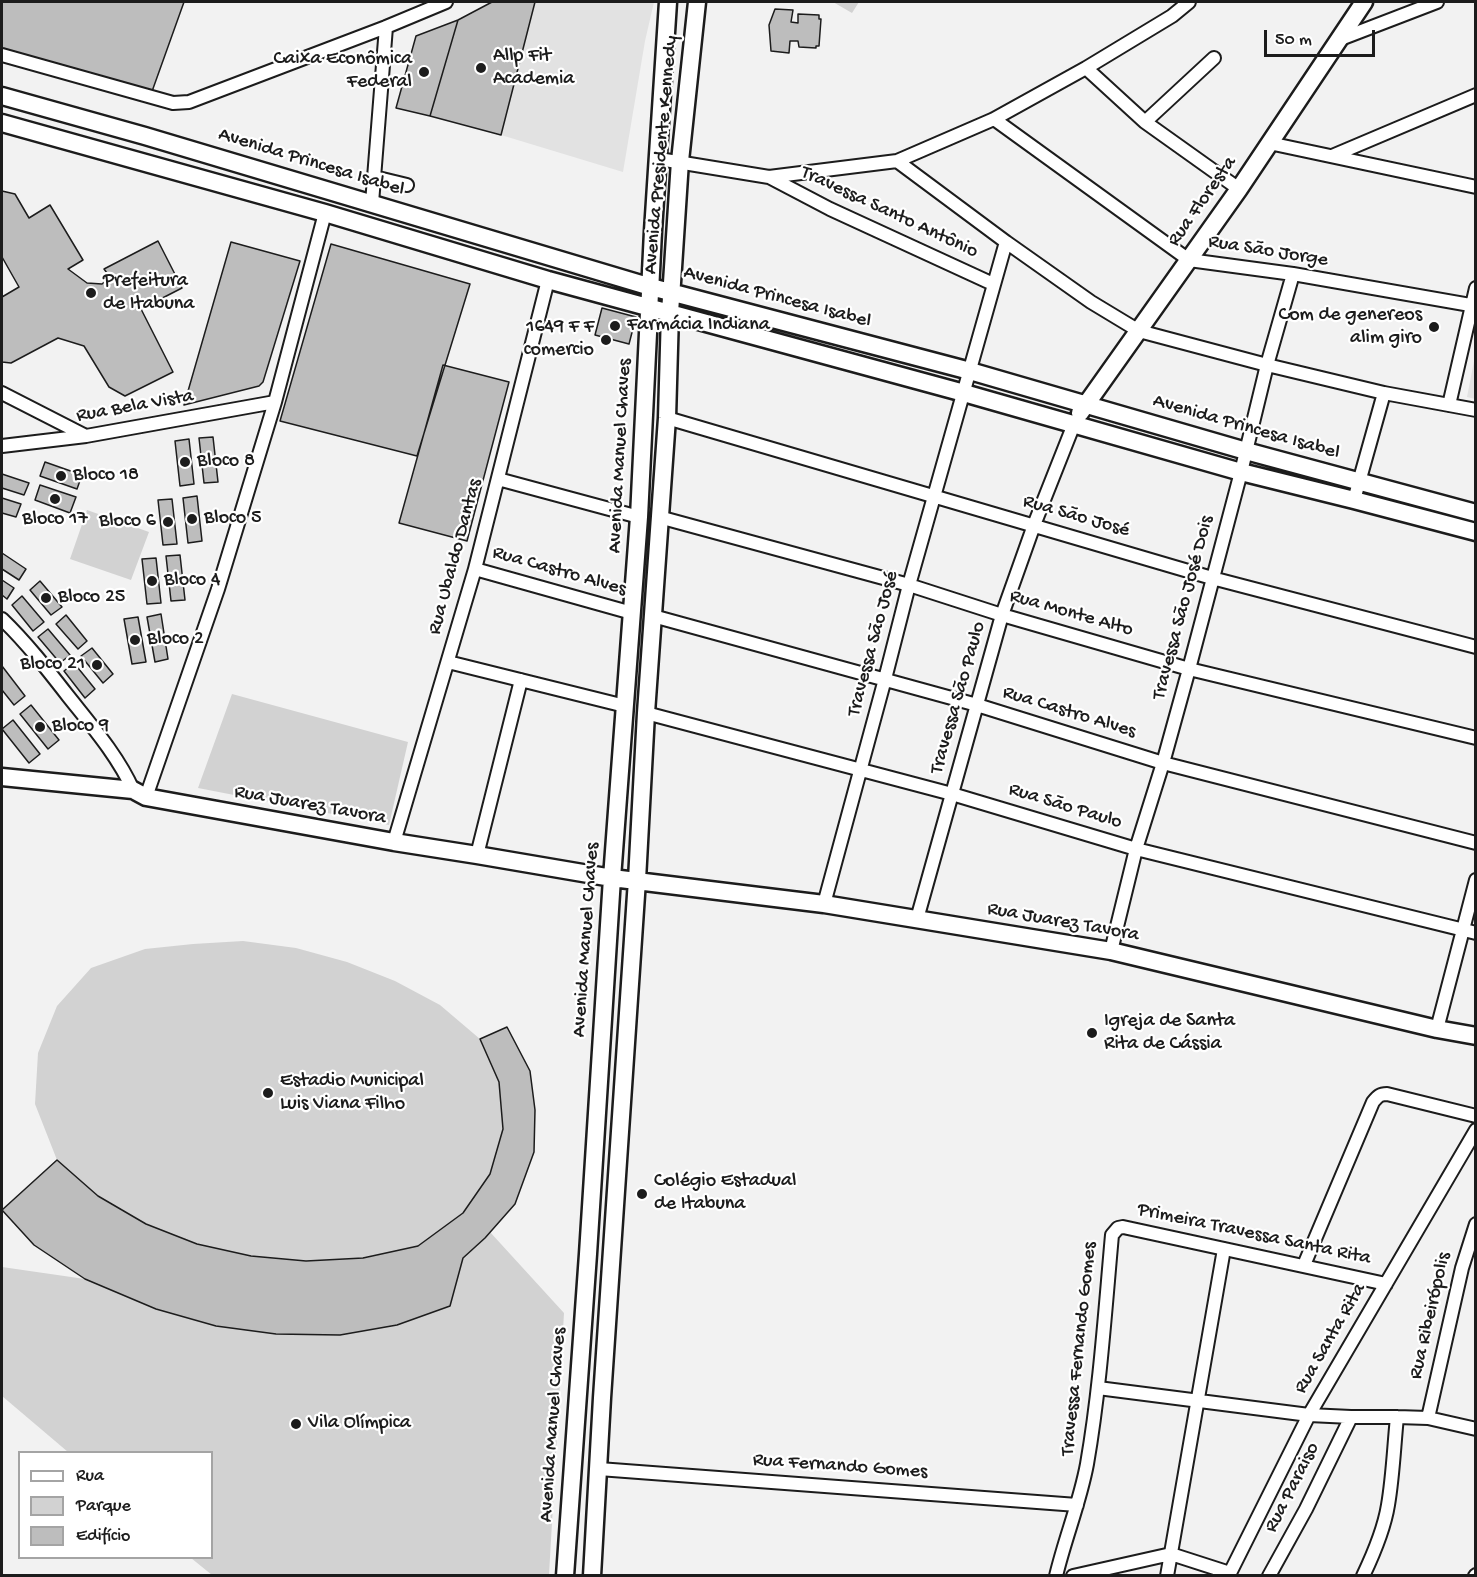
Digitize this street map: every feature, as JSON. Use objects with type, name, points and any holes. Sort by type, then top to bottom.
[{"type":"main road","name":"Avenida Presidente Kennedy","points":[[650,308],[668,2]]},
{"type":"main road","name":"Avenida Presidente Kennedy","points":[[670,313],[680,161],[697,2]]},
{"type":"main road","name":"Rua Floresta","points":[[1074,424],[1085,405],[1239,189],[1364,2]]},
{"type":"main road","name":"Avenida Princesa Isabel","points":[[2,96],[146,136],[651,287],[970,371],[1246,451],[1476,513]]},
{"type":"main road","name":"Avenida Princesa Isabel","points":[[2,123],[325,213],[548,280],[964,393],[1241,472],[1476,532]]},
{"type":"main road","name":"Avenida Manuel Chaves","points":[[565,1575],[639,517],[650,308]]},
{"type":"main road","name":"Avenida Manuel Chaves","points":[[592,1575],[646,713],[667,418],[670,313]]},
{"type":"main road","name":"Rua Juarez Tavora","points":[[2,777],[140,794],[394,842],[612,878],[824,904],[1111,951],[1437,1029],[1476,1036]]},
{"type":"street","points":[[2,55],[172,103],[189,102],[446,2]]},
{"type":"street","points":[[658,159],[769,177],[897,160],[994,118],[1086,68],[1172,16],[1189,2]]},
{"type":"street","points":[[1338,40],[1437,2]]},
{"type":"street","points":[[372,203],[386,27]]},
{"type":"street","points":[[1144,122],[1214,58]]},
{"type":"street","points":[[1086,68],[1144,122],[1239,189]]},
{"type":"street","points":[[1332,156],[1476,95]]},
{"type":"street","name":"Rua São Jorge","points":[[994,118],[1189,260],[1293,274],[1474,306]]},
{"type":"street","points":[[1269,143],[1476,187]]},
{"type":"street","points":[[897,160],[1006,242],[1091,302],[1138,331],[1384,393],[1476,410]]},
{"type":"street","points":[[374,177],[407,185]]},
{"type":"street","name":"Travessa Santo Antônio","points":[[769,177],[830,209],[993,284]]},
{"type":"street","points":[[140,794],[218,589],[275,402],[325,213]]},
{"type":"street","points":[[964,393],[1006,242]]},
{"type":"street","name":"Travessa São José Dois","points":[[1111,951],[1136,849],[1189,669],[1267,365],[1293,274]]},
{"type":"street","name":"Rua Ubaldo Dantas","points":[[394,842],[475,569],[548,280]]},
{"type":"street","points":[[1449,405],[1474,306],[1476,288]]},
{"type":"street","points":[[2,393],[86,436]]},
{"type":"street","name":"Travessa São José","points":[[824,904],[933,496],[964,393]]},
{"type":"street","points":[[1354,500],[1384,393]]},
{"type":"street","name":"Rua Bela Vista","points":[[2,446],[86,436],[275,402]]},
{"type":"street","name":"Rua São José","points":[[667,418],[1212,578],[1476,647]]},
{"type":"street","name":"Travessa São Paulo","points":[[917,919],[1002,615],[1034,525],[1074,424]]},
{"type":"street","points":[[498,479],[639,517]]},
{"type":"street","name":"Rua Monte Alto","points":[[659,518],[909,585],[1002,615],[1189,669],[1476,738]]},
{"type":"street","name":"Rua Castro Alves","points":[[475,569],[632,613]]},
{"type":"street","name":"Rua Castro Alves","points":[[653,616],[977,705],[1163,763],[1476,843]]},
{"type":"street","points":[[2,619],[32,651],[83,715],[140,794]]},
{"type":"street","points":[[448,662],[625,706]]},
{"type":"street","points":[[477,855],[521,680]]},
{"type":"street","name":"Rua São Paulo","points":[[646,713],[952,794],[1136,849],[1476,933]]},
{"type":"street","points":[[1437,1029],[1476,880]]},
{"type":"street","points":[[1304,1265],[1377,1097],[1387,1094],[1476,1116]]},
{"type":"street","name":"Rua Santa Rita","points":[[1171,1554],[1230,1573],[1309,1415],[1476,1130]]},
{"type":"street","name":"Rua Ribeirópolis","points":[[1428,1418],[1462,1268],[1476,1224]]},
{"type":"street","name":"Primeira Travessa Santa Rita","points":[[1115,1231],[1123,1227],[1386,1284]]},
{"type":"street","name":"Travessa Fernando Gomes","points":[[1056,1575],[1086,1466],[1098,1388],[1112,1235],[1115,1231]]},
{"type":"street","points":[[1167,1575],[1224,1249]]},
{"type":"street","points":[[1098,1388],[1309,1415],[1428,1418],[1476,1429]]},
{"type":"street","points":[[1363,1575],[1382,1532],[1388,1505],[1397,1416]]},
{"type":"street","name":"Rua Paraiso","points":[[1269,1575],[1306,1509],[1346,1417]]},
{"type":"street","name":"Rua Fernando Gomes","points":[[599,1469],[1077,1505]]},
{"type":"street","points":[[1073,1575],[1171,1554]]},
{"type":"shaded area","points":[[535,2],[654,2],[645,41],[623,172],[501,135]]},
{"type":"shaded area","points":[[1475,356],[1475,399],[1467,397]]},
{"type":"green space","points":[[833,2],[859,2],[852,13]]},
{"type":"green space","points":[[87,510],[149,532],[131,580],[70,559]]},
{"type":"green space","points":[[232,694],[408,742],[389,825],[198,788]]},
{"type":"green space","name":"Estadio Municipal Luis Viana Filho","points":[[243,941],[296,948],[347,962],[395,981],[440,1005],[480,1039],[499,1082],[503,1129],[490,1174],[463,1213],[418,1246],[363,1258],[306,1261],[251,1256],[197,1244],[146,1224],[98,1196],[57,1160],[35,1104],[38,1053],[57,1006],[91,968],[145,949]]},
{"type":"green space","name":"Vila Olímpica","points":[[490,1232],[564,1313],[549,1575],[212,1575],[192,1559],[213,1559],[213,1451],[67,1451],[2,1396],[2,1267],[85,1279],[156,1309],[217,1326],[276,1334],[340,1335],[397,1325],[450,1306],[463,1258]]},
{"type":"building","points":[[2,2],[184,2],[150,97],[2,50]]},
{"type":"building","name":"Allp Fit Academia","points":[[492,2],[535,2],[501,135],[430,116],[458,20]]},
{"type":"building","points":[[775,9],[793,10],[791,22],[798,23],[798,14],[819,15],[821,19],[819,46],[816,48],[799,47],[798,41],[790,41],[789,53],[771,51],[769,25]]},
{"type":"building","name":"Caixa Econômica Federal","points":[[458,20],[430,116],[396,108],[416,36]]},
{"type":"building","name":"Prefeitura de Itabuna","points":[[2,191],[15,194],[29,218],[50,205],[83,260],[68,269],[87,283],[102,284],[110,277],[104,269],[158,241],[182,288],[141,309],[173,372],[125,396],[109,387],[84,346],[58,338],[11,363],[2,362],[2,297],[19,287],[2,257]]},
{"type":"building","points":[[231,242],[300,261],[263,382],[259,386],[184,405]]},
{"type":"building","points":[[331,244],[470,284],[417,456],[280,421]]},
{"type":"building","name":"Farmácia Indiana","points":[[602,308],[636,317],[629,344],[595,335]]},
{"type":"building","points":[[443,365],[509,382],[467,541],[399,523]]},
{"type":"building","points":[[213,437],[218,482],[204,483],[199,438]]},
{"type":"building","name":"Bloco 8","points":[[189,439],[194,484],[180,486],[175,441]]},
{"type":"building","name":"Bloco 18","points":[[45,462],[82,475],[77,489],[40,476]]},
{"type":"building","points":[[2,474],[29,483],[24,495],[2,488]]},
{"type":"building","name":"Bloco 17","points":[[40,485],[76,497],[70,513],[35,500]]},
{"type":"building","name":"Bloco 5","points":[[197,496],[202,541],[188,543],[183,498]]},
{"type":"building","points":[[2,498],[21,504],[16,517],[2,513]]},
{"type":"building","name":"Bloco 6","points":[[172,499],[177,544],[163,545],[158,500]]},
{"type":"building","points":[[2,553],[26,569],[19,580],[2,569]]},
{"type":"building","points":[[180,555],[185,600],[171,601],[166,556]]},
{"type":"building","name":"Bloco 4","points":[[156,558],[161,603],[147,604],[142,559]]},
{"type":"building","points":[[2,580],[14,588],[7,599],[2,595]]},
{"type":"building","name":"Bloco 25","points":[[40,581],[62,607],[51,615],[30,590]]},
{"type":"building","points":[[22,596],[44,622],[33,631],[12,605]]},
{"type":"building","points":[[161,614],[168,659],[155,662],[147,617]]},
{"type":"building","points":[[66,615],[87,641],[78,649],[56,624]]},
{"type":"building","name":"Bloco 2","points":[[138,617],[146,662],[132,664],[124,619]]},
{"type":"building","points":[[48,629],[70,655],[60,663],[38,637]]},
{"type":"building","name":"Bloco 21","points":[[92,648],[113,674],[103,683],[81,656]]},
{"type":"building","points":[[74,663],[95,689],[85,698],[64,671]]},
{"type":"building","points":[[2,666],[25,696],[14,705],[2,690]]},
{"type":"building","name":"Bloco 9","points":[[31,705],[59,740],[48,749],[20,714]]},
{"type":"building","points":[[13,720],[40,754],[29,763],[2,729]]},
{"type":"building","points":[[507,1027],[530,1071],[535,1110],[534,1152],[515,1204],[485,1238],[463,1258],[450,1306],[397,1325],[340,1335],[276,1334],[216,1326],[156,1309],[85,1279],[34,1245],[2,1210],[57,1160],[98,1196],[146,1224],[197,1244],[251,1256],[306,1261],[363,1258],[418,1246],[463,1213],[490,1174],[503,1129],[499,1082],[480,1039]]},
{"type":"place","name":"Allp Fit Academia","points":[[481,68]]},
{"type":"place","name":"Caixa Econômica Federal","points":[[424,72]]},
{"type":"place","name":"Prefeitura de Itabuna","points":[[91,293]]},
{"type":"place","name":"Farmácia Indiana","points":[[615,326]]},
{"type":"place","name":"Com de genereos alim giro","points":[[1434,327]]},
{"type":"place","name":"1649 F F comercio","points":[[606,340]]},
{"type":"place","name":"Bloco 8","points":[[185,462]]},
{"type":"place","name":"Bloco 18","points":[[61,476]]},
{"type":"place","name":"Bloco 17","points":[[55,499]]},
{"type":"place","name":"Bloco 5","points":[[192,519]]},
{"type":"place","name":"Bloco 6","points":[[168,522]]},
{"type":"place","name":"Bloco 4","points":[[152,581]]},
{"type":"place","name":"Bloco 25","points":[[46,598]]},
{"type":"place","name":"Bloco 2","points":[[135,640]]},
{"type":"place","name":"Bloco 21","points":[[97,665]]},
{"type":"place","name":"Bloco 9","points":[[40,727]]},
{"type":"place","name":"Igreja de Santa Rita de Cássia","points":[[1092,1033]]},
{"type":"place","name":"Estadio Municipal Luis Viana Filho","points":[[268,1093]]},
{"type":"place","name":"Colégio Estadual de Itabuna","points":[[642,1194]]},
{"type":"place","name":"Vila Olímpica","points":[[296,1424]]}]
